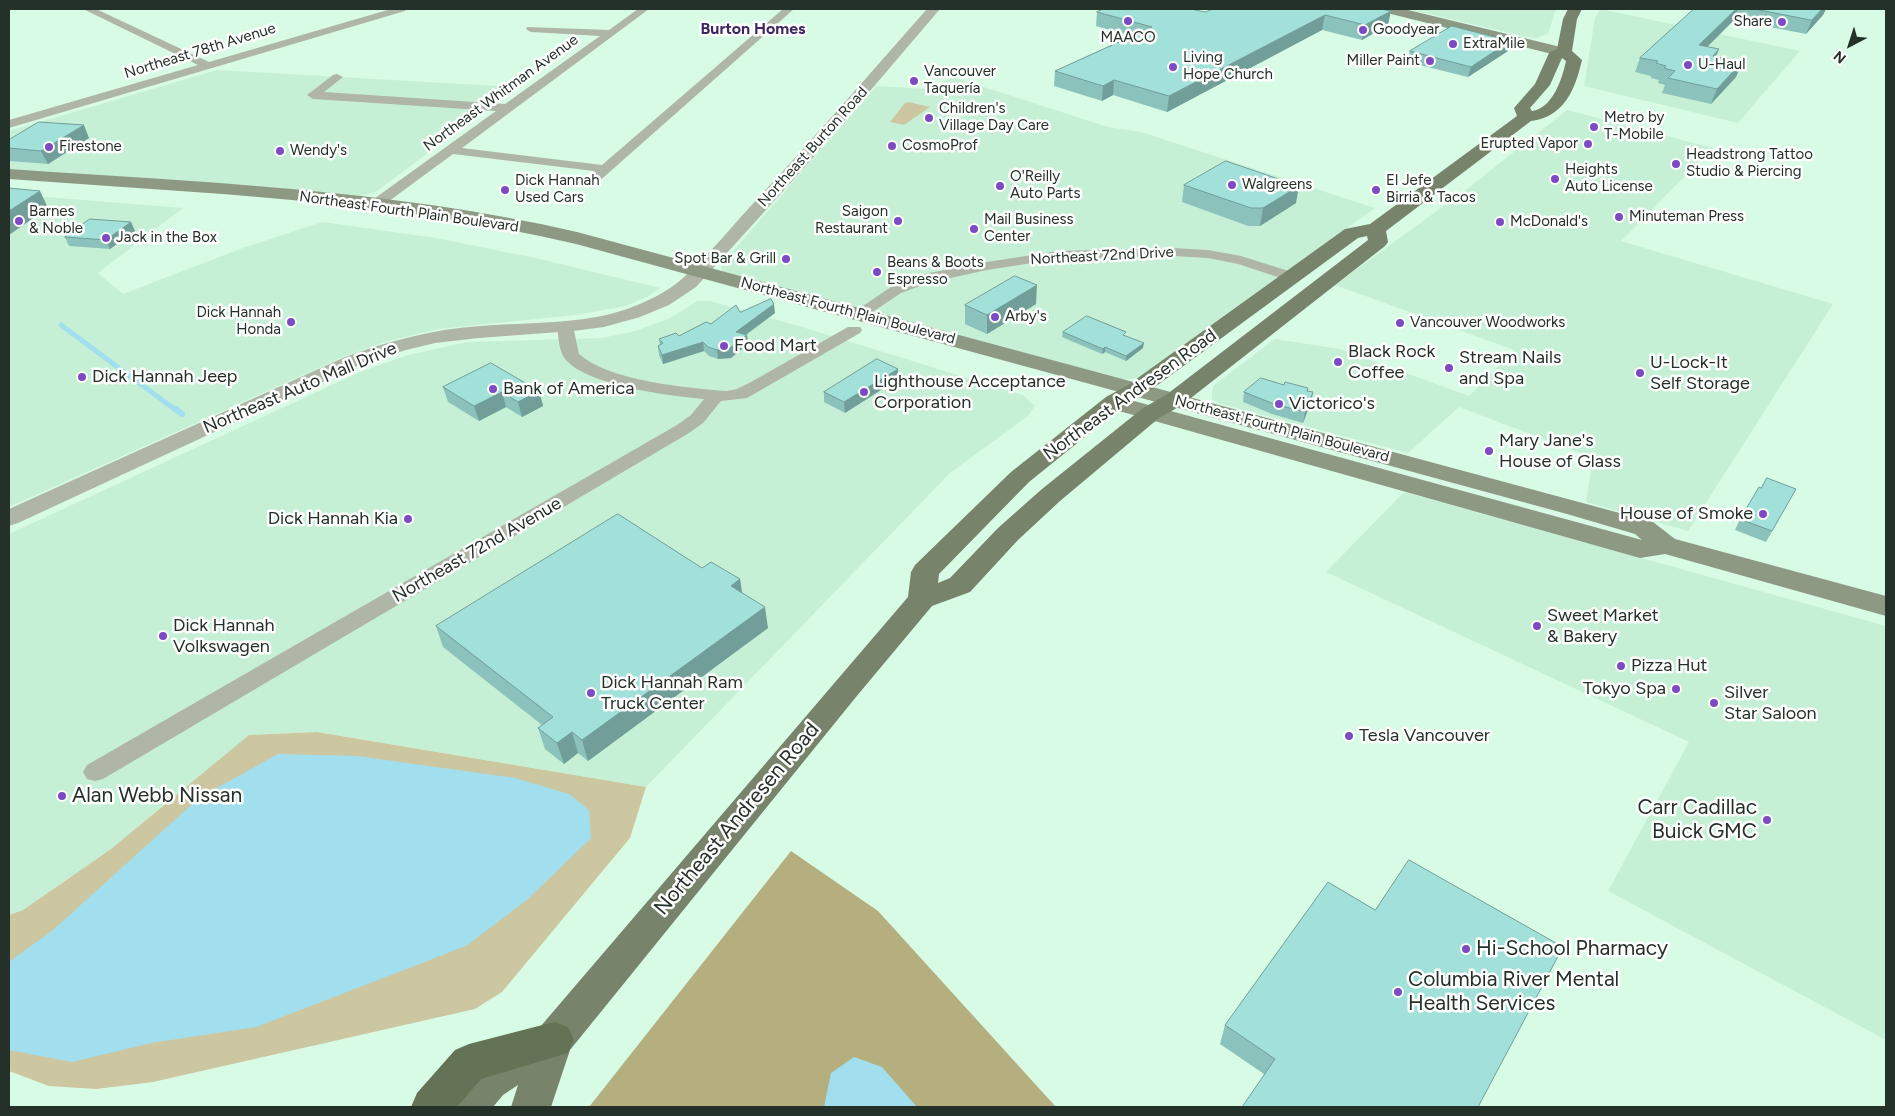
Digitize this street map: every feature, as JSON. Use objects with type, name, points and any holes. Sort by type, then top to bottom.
[{"type":"highway","points":[[431,1107],[469,1063],[554,1040]]},
{"type":"main road","points":[[1388,9],[1564,52]]},
{"type":"main road","name":"Northeast Andresen Road","points":[[922,599],[925,572],[942,553],[1020,477],[1114,402],[1136,390],[1352,233],[1376,229],[1526,117],[1543,114],[1563,91],[1570,76],[1574,60],[1564,52],[1570,18],[1575,9]]},
{"type":"main road","points":[[1526,117],[1522,108],[1542,84],[1554,56],[1564,52]]},
{"type":"main road","name":"Northeast Fourth Plain Boulevard","points":[[9,174],[376,204],[513,224],[604,245],[695,277],[856,322],[1114,402],[1163,406],[1640,549],[1665,545],[1886,606]]},
{"type":"main road","name":"Northeast Fourth Plain Boulevard","points":[[9,186],[223,202],[362,215],[450,226],[695,277]]},
{"type":"main road","points":[[223,202],[243,199],[363,208],[376,204]]},
{"type":"main road","name":"Northeast Andresen Road","points":[[467,1107],[489,1081],[554,1040],[839,696],[922,599],[960,585],[1008,534],[1051,495],[1163,406],[1378,242],[1376,229]]},
{"type":"main road","points":[[1332,278],[1324,275],[1323,270],[1355,245],[1352,233]]},
{"type":"main road","points":[[1285,314],[1283,300],[1304,284],[1293,277]]},
{"type":"main road","name":"Northeast Fourth Plain Boulevard","points":[[856,322],[1136,390],[1163,406]]},
{"type":"main road","name":"Northeast Andresen Road","points":[[531,1107],[554,1040]]},
{"type":"street","points":[[88,9],[209,66]]},
{"type":"street","name":"Northeast 78th Avenue","points":[[9,124],[401,9]]},
{"type":"street","name":"Northeast Whitman Avenue","points":[[376,204],[644,9]]},
{"type":"street","points":[[591,181],[789,9]]},
{"type":"street","name":"Northeast Burton Road","points":[[695,277],[799,164],[934,9]]},
{"type":"street","points":[[530,29],[610,33]]},
{"type":"street","points":[[337,77],[313,95],[319,98],[507,108]]},
{"type":"street","points":[[450,150],[606,169]]},
{"type":"street","name":"Northeast 72nd Drive","points":[[856,322],[896,290],[924,279],[987,266],[1058,255],[1173,252],[1208,254],[1253,263],[1293,277]]},
{"type":"street","name":"Northeast Auto Mall Drive","points":[[9,518],[352,361],[402,344],[446,335],[509,328],[598,323],[635,314],[668,299],[695,277]]},
{"type":"street","points":[[565,326],[568,351],[574,359],[591,371],[614,379],[716,396],[737,395],[746,392],[856,322]]},
{"type":"street","name":"Northeast 72nd Avenue","points":[[95,772],[683,429],[697,419],[716,396]]},
{"type":"shaded area","points":[[1408,9],[1556,9],[1548,34],[1536,38]]},
{"type":"shaded area","name":"U-Haul","points":[[1600,9],[1800,51],[1738,123],[1584,86],[1595,18]]},
{"type":"shaded area","points":[[217,70],[516,87],[377,191],[361,196],[9,170],[9,131]]},
{"type":"shaded area","points":[[953,77],[1108,127],[1141,132],[1375,208],[1143,376],[1132,379],[1121,379],[724,272],[721,268],[723,263],[876,86],[928,89]]},
{"type":"shaded area","points":[[905,103],[930,107],[904,125],[890,122]]},
{"type":"shaded area","points":[[1567,110],[1713,148],[1621,241],[1833,304],[1688,531],[1586,502],[1593,458],[1459,407],[1408,453],[1221,404],[1212,399],[1214,385],[1275,339],[1340,349],[1469,396],[1514,350],[1335,285],[1467,189]]},
{"type":"shaded area","points":[[9,194],[183,208],[98,273],[123,294],[240,249],[322,222],[436,238],[540,259],[660,288],[649,296],[626,306],[576,315],[439,329],[388,341],[343,357],[9,507]]},
{"type":"shaded area","points":[[698,301],[710,301],[802,327],[1023,395],[1035,406],[1028,416],[950,473],[646,787],[317,732],[250,735],[111,849],[23,910],[9,915],[9,534],[360,372],[408,355],[467,342],[602,338],[635,331],[668,319]]},
{"type":"shaded area","points":[[1404,492],[1886,626],[1886,1040],[1608,891],[1689,742],[1326,572]]},
{"type":"shaded area","points":[[317,732],[646,787],[630,838],[502,992],[475,1009],[153,1082],[96,1089],[49,1086],[9,1071],[9,915],[23,910],[111,849],[249,735]]},
{"type":"shaded area","points":[[791,851],[878,911],[1056,1107],[589,1107]]},
{"type":"water","points":[[278,754],[357,756],[515,778],[569,794],[589,810],[591,838],[528,899],[466,946],[256,1027],[151,1043],[72,1062],[9,1050],[9,962],[53,930],[199,798]]},
{"type":"water","points":[[854,1057],[882,1067],[917,1107],[824,1107],[831,1073]]},
{"type":"building","points":[[1103,9],[1191,9],[1205,12],[1213,9],[1380,9],[1391,11],[1365,25],[1325,15],[1169,96],[1114,80],[1103,86],[1055,71],[1152,27],[1097,12]]},
{"type":"building","points":[[1694,9],[1736,9],[1699,45],[1719,49],[1713,56],[1742,62],[1717,89],[1668,78],[1675,71],[1664,68],[1666,66],[1656,63],[1658,61],[1640,58]]},
{"type":"building","points":[[1755,9],[1822,9],[1812,20]]},
{"type":"building","points":[[1452,26],[1510,41],[1471,67],[1410,51]]},
{"type":"building","points":[[39,122],[84,125],[41,151],[9,148],[9,140]]},
{"type":"building","points":[[1226,161],[1299,186],[1263,208],[1251,208],[1184,185]]},
{"type":"building","points":[[9,188],[40,191],[9,211]]},
{"type":"building","points":[[90,219],[131,222],[106,240],[65,237]]},
{"type":"building","points":[[1015,276],[1037,285],[987,315],[965,305]]},
{"type":"building","points":[[771,299],[774,304],[736,332],[747,335],[730,348],[717,350],[708,347],[703,342],[662,355],[658,346],[663,343],[659,339],[676,333],[679,336],[706,322],[711,324],[736,305],[740,312]]},
{"type":"building","points":[[1087,316],[1126,332],[1123,335],[1144,343],[1126,356],[1105,347],[1103,349],[1063,332]]},
{"type":"building","points":[[877,359],[898,369],[844,402],[824,392]]},
{"type":"building","points":[[491,363],[539,391],[518,402],[502,392],[474,406],[443,387]]},
{"type":"building","points":[[1261,378],[1284,385],[1285,382],[1308,388],[1307,391],[1313,392],[1305,412],[1274,404],[1244,392]]},
{"type":"building","name":"House of Smoke","points":[[1767,478],[1796,489],[1772,531],[1740,519],[1759,487],[1761,488]]},
{"type":"building","name":"Dick Hannah Ram Truck Center","points":[[618,514],[702,568],[711,562],[740,579],[731,586],[765,607],[582,740],[572,732],[557,743],[538,728],[553,717],[436,626]]},
{"type":"building","name":"Columbia River Mental Health Services","points":[[1409,860],[1563,947],[1478,1107],[1242,1107],[1275,1059],[1225,1025],[1328,882],[1375,910]]},
{"type":"waterway","points":[[61,325],[177,411]]},
{"type":"waterway","points":[[176,409],[182,414]]},
{"type":"place","name":"MAACO","points":[[1128,21]]},
{"type":"place","name":"Share","points":[[1782,22]]},
{"type":"place","name":"Goodyear","points":[[1363,30]]},
{"type":"place","name":"ExtraMile","points":[[1453,44]]},
{"type":"place","name":"Miller Paint","points":[[1430,61]]},
{"type":"place","name":"U-Haul","points":[[1688,65]]},
{"type":"place","name":"Living Hope Church","points":[[1173,67]]},
{"type":"place","name":"Vancouver Taquería","points":[[914,81]]},
{"type":"place","name":"Children's Village Day Care","points":[[929,118]]},
{"type":"place","name":"Metro by T-Mobile","points":[[1594,127]]},
{"type":"place","name":"Erupted Vapor","points":[[1588,144]]},
{"type":"place","name":"CosmoProf","points":[[892,146]]},
{"type":"place","name":"Firestone","points":[[49,147]]},
{"type":"place","name":"Wendy's","points":[[280,151]]},
{"type":"place","name":"Headstrong Tattoo Studio & Piercing","points":[[1676,164]]},
{"type":"place","name":"Heights Auto License","points":[[1555,179]]},
{"type":"place","name":"Walgreens","points":[[1232,185]]},
{"type":"place","name":"O'Reilly Auto Parts","points":[[1000,186]]},
{"type":"place","name":"Dick Hannah Used Cars","points":[[505,190]]},
{"type":"place","name":"El Jefe Birria & Tacos","points":[[1376,190]]},
{"type":"place","name":"Minuteman Press","points":[[1619,217]]},
{"type":"place","name":"Barnes & Noble","points":[[19,221]]},
{"type":"place","name":"Saigon Restaurant","points":[[898,221]]},
{"type":"place","name":"McDonald's","points":[[1500,222]]},
{"type":"place","name":"Mail Business Center","points":[[974,229]]},
{"type":"place","name":"Jack in the Box","points":[[106,238]]},
{"type":"place","name":"Spot Bar & Grill","points":[[786,259]]},
{"type":"place","name":"Beans & Boots Espresso","points":[[877,272]]},
{"type":"place","name":"Arby's","points":[[995,317]]},
{"type":"place","name":"Dick Hannah Honda","points":[[291,322]]},
{"type":"place","name":"Vancouver Woodworks","points":[[1400,323]]},
{"type":"place","name":"Food Mart","points":[[724,346]]},
{"type":"place","name":"Black Rock Coffee","points":[[1338,362]]},
{"type":"place","name":"Stream Nails and Spa","points":[[1449,368]]},
{"type":"place","name":"U-Lock-It Self Storage","points":[[1640,373]]},
{"type":"place","name":"Dick Hannah Jeep","points":[[82,377]]},
{"type":"place","name":"Bank of America","points":[[493,389]]},
{"type":"place","name":"Lighthouse Acceptance Corporation","points":[[864,392]]},
{"type":"place","name":"Victorico's","points":[[1279,404]]},
{"type":"place","name":"Mary Jane's House of Glass","points":[[1489,451]]},
{"type":"place","name":"House of Smoke","points":[[1763,514]]},
{"type":"place","name":"Dick Hannah Kia","points":[[408,519]]},
{"type":"place","name":"Sweet Market & Bakery","points":[[1537,626]]},
{"type":"place","name":"Dick Hannah Volkswagen","points":[[163,636]]},
{"type":"place","name":"Pizza Hut","points":[[1621,666]]},
{"type":"place","name":"Tokyo Spa","points":[[1676,689]]},
{"type":"place","name":"Dick Hannah Ram Truck Center","points":[[591,693]]},
{"type":"place","name":"Silver Star Saloon","points":[[1714,703]]},
{"type":"place","name":"Tesla Vancouver","points":[[1349,736]]},
{"type":"place","name":"Alan Webb Nissan","points":[[62,796]]},
{"type":"place","name":"Carr Cadillac Buick GMC","points":[[1767,820]]},
{"type":"place","name":"Hi-School Pharmacy","points":[[1466,949]]},
{"type":"place","name":"Columbia River Mental Health Services","points":[[1398,992]]},
{"type":"district","name":"Burton Homes","points":[[753,29]]}]
